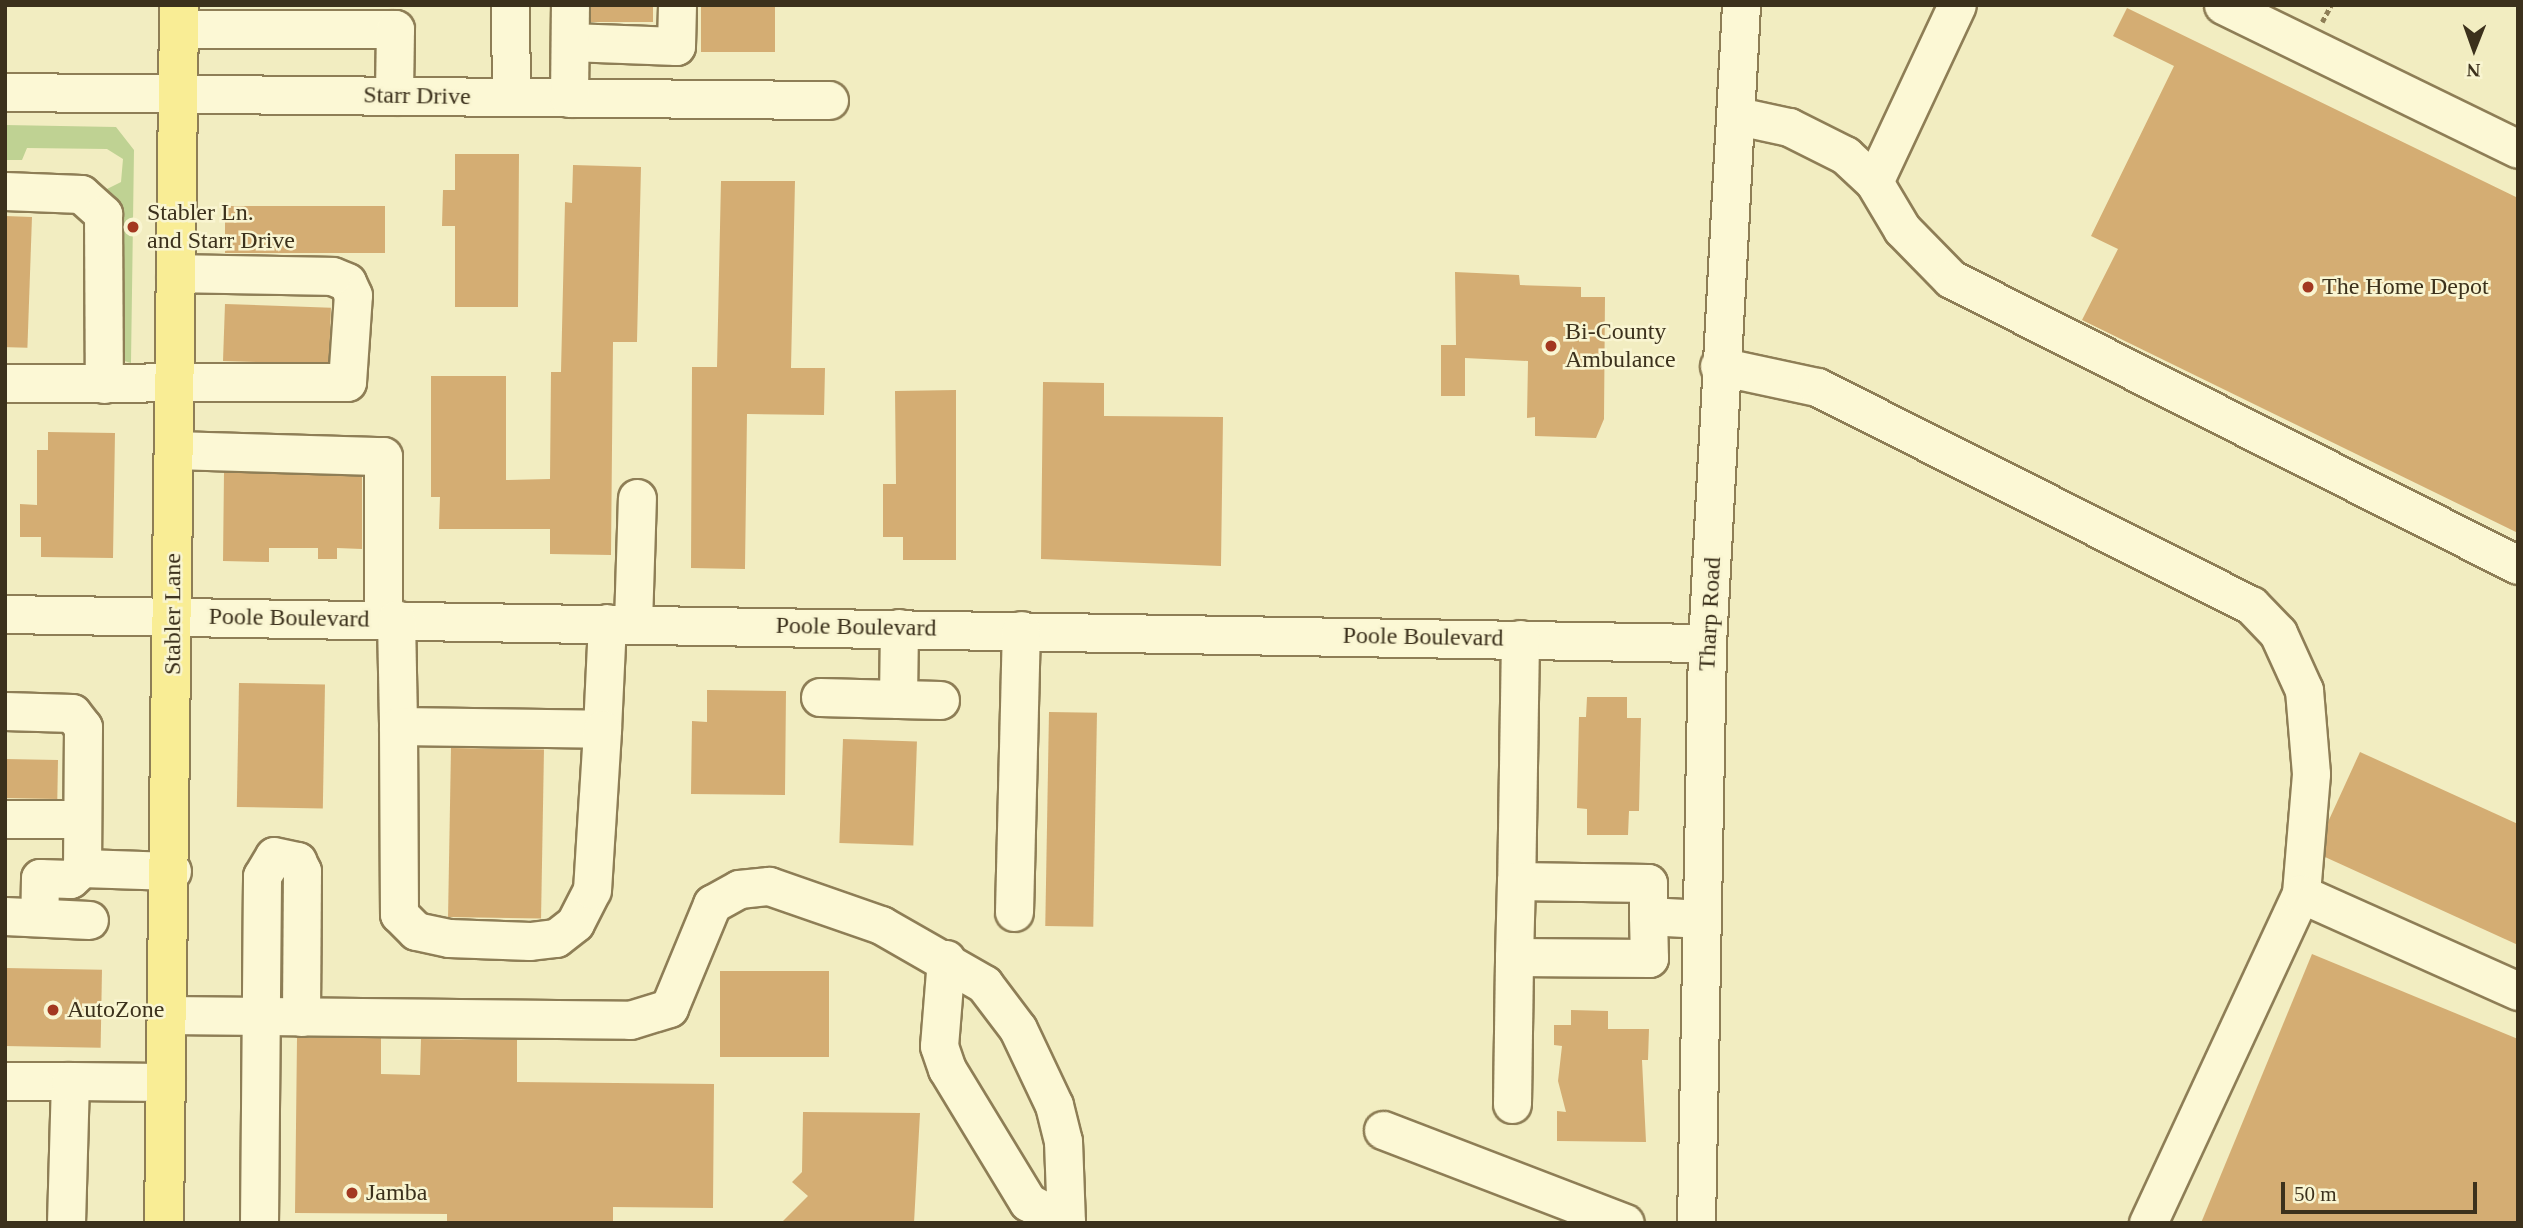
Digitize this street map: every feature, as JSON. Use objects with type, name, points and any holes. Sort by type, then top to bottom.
[{"type":"main road","name":"Stabler Lane","points":[[164,1223],[172,871],[176,384],[174,272],[179,17]]},
{"type":"street","points":[[510,5],[511,97]]},
{"type":"street","points":[[569,97],[570,5]]},
{"type":"street","points":[[676,99],[677,5]]},
{"type":"street","name":"Tharp Road","points":[[1696,1223],[1707,643],[1719,366],[1738,116],[1741,5]]},
{"type":"street","points":[[1874,181],[1957,5]]},
{"type":"street","points":[[2223,5],[2518,149]]},
{"type":"street","points":[[179,17],[395,17],[394,96]]},
{"type":"street","points":[[570,41],[676,46]]},
{"type":"street","name":"Starr Drive","points":[[5,92],[828,100]]},
{"type":"street","points":[[1738,116],[1789,127],[1845,155],[1874,181],[1902,229],[1951,279],[2518,565]]},
{"type":"street","points":[[5,191],[80,194],[103,214],[104,384]]},
{"type":"street","points":[[5,383],[341,387],[352,372],[353,295],[332,276],[174,272]]},
{"type":"street","points":[[1719,366],[1817,387],[2251,605],[2278,633],[2304,690],[2311,774],[2301,894],[2148,1223]]},
{"type":"street","points":[[175,450],[383,456],[389,619],[398,726],[399,914],[416,931],[449,938],[530,941],[556,938],[575,923],[592,890],[602,729],[637,498]]},
{"type":"street","name":"Poole Boulevard","points":[[5,614],[1707,643]]},
{"type":"street","points":[[898,699],[899,628]]},
{"type":"street","points":[[1014,912],[1021,630]]},
{"type":"street","points":[[1512,1104],[1520,639]]},
{"type":"street","points":[[820,698],[940,700]]},
{"type":"street","points":[[5,711],[72,713],[83,727],[82,842],[70,879],[40,878],[22,917],[89,919]]},
{"type":"street","points":[[398,726],[602,729]]},
{"type":"street","points":[[5,819],[172,871]]},
{"type":"street","points":[[5,839],[82,842]]},
{"type":"street","points":[[259,1223],[262,876],[274,856],[297,861],[302,871],[301,1017]]},
{"type":"street","points":[[1514,957],[1649,958],[1648,883],[1516,881]]},
{"type":"street","points":[[167,1015],[630,1020],[669,1008],[712,904],[739,889],[769,886],[881,925],[946,959],[984,984],[1018,1029],[1054,1105],[1066,1167],[1066,1222],[1028,1202],[947,1069],[939,1045],[946,959]]},
{"type":"street","points":[[2301,894],[2518,991]]},
{"type":"street","points":[[1648,916],[1702,919]]},
{"type":"street","points":[[5,1081],[166,1082]]},
{"type":"street","points":[[66,1223],[70,1081]]},
{"type":"street","points":[[1383,1130],[1625,1223]]},
{"type":"green space","points":[[5,125],[116,127],[134,150],[131,363],[121,360],[122,221],[103,191],[121,182],[123,159],[107,149],[27,148],[22,160],[5,160]]},
{"type":"building","points":[[591,5],[653,5],[653,22],[591,22]]},
{"type":"building","points":[[701,5],[775,5],[775,52],[701,52]]},
{"type":"building","name":"The Home Depot","points":[[2127,8],[2518,198],[2518,533],[2082,320],[2118,249],[2091,236],[2174,66],[2113,36]]},
{"type":"building","points":[[455,154],[519,154],[518,307],[455,307],[455,226],[442,226],[443,190],[455,190]]},
{"type":"building","points":[[573,165],[641,167],[637,342],[613,342],[611,555],[550,554],[550,529],[439,529],[440,497],[431,497],[431,376],[506,376],[506,480],[550,479],[551,372],[561,372],[565,202],[572,203]]},
{"type":"building","points":[[721,181],[795,181],[791,368],[825,368],[824,415],[747,414],[745,569],[691,568],[692,367],[717,367]]},
{"type":"building","points":[[225,206],[385,206],[385,253],[225,253]]},
{"type":"building","points":[[5,216],[32,217],[27,348],[5,347]]},
{"type":"building","name":"Bi-County Ambulance","points":[[1455,272],[1519,275],[1520,285],[1581,287],[1581,297],[1605,297],[1604,419],[1596,438],[1535,436],[1535,417],[1527,418],[1528,361],[1465,358],[1465,396],[1441,396],[1441,345],[1456,345]]},
{"type":"building","points":[[225,304],[331,308],[329,365],[223,361]]},
{"type":"building","points":[[1043,382],[1104,383],[1104,416],[1223,417],[1221,566],[1041,559]]},
{"type":"building","points":[[956,390],[956,560],[903,560],[903,537],[883,537],[883,484],[896,484],[895,391]]},
{"type":"building","points":[[48,432],[115,433],[113,558],[41,557],[41,537],[20,537],[20,504],[37,505],[37,450],[48,450]]},
{"type":"building","points":[[224,472],[362,476],[362,549],[337,548],[337,559],[318,559],[318,548],[269,548],[269,562],[223,561]]},
{"type":"building","points":[[239,683],[325,685],[323,808],[237,807]]},
{"type":"building","points":[[707,690],[786,691],[785,795],[691,794],[692,721],[707,722]]},
{"type":"building","points":[[1587,697],[1627,697],[1627,718],[1641,718],[1639,811],[1629,811],[1628,835],[1587,835],[1587,809],[1577,808],[1579,717],[1586,717]]},
{"type":"building","points":[[1049,712],[1097,713],[1093,927],[1045,926]]},
{"type":"building","points":[[843,739],[917,742],[913,846],[839,843]]},
{"type":"building","points":[[451,748],[544,750],[541,919],[448,917]]},
{"type":"building","points":[[2360,752],[2518,824],[2518,945],[2325,857],[2328,822]]},
{"type":"building","points":[[5,759],[58,760],[57,799],[5,798]]},
{"type":"building","points":[[2312,954],[2518,1039],[2518,1223],[2201,1223]]},
{"type":"building","points":[[5,968],[102,970],[101,1048],[5,1046]]},
{"type":"building","points":[[720,971],[829,971],[829,1057],[720,1057]]},
{"type":"building","points":[[1571,1010],[1608,1011],[1608,1029],[1649,1029],[1648,1060],[1642,1060],[1646,1142],[1557,1141],[1557,1111],[1566,1112],[1558,1081],[1562,1046],[1554,1045],[1554,1025],[1571,1025]]},
{"type":"building","points":[[297,1038],[381,1038],[381,1074],[420,1075],[421,1039],[517,1040],[517,1082],[714,1084],[713,1208],[613,1207],[613,1223],[447,1223],[447,1214],[295,1213]]},
{"type":"building","points":[[803,1112],[920,1113],[914,1223],[781,1223],[808,1196],[792,1182],[802,1172]]},
{"type":"place","name":"Stabler Ln. and Starr Drive","points":[[133,227]]},
{"type":"place","name":"The Home Depot","points":[[2308,287]]},
{"type":"place","name":"Bi-County Ambulance","points":[[1551,346]]},
{"type":"place","name":"AutoZone","points":[[53,1010]]},
{"type":"place","name":"Jamba","points":[[352,1193]]}]
